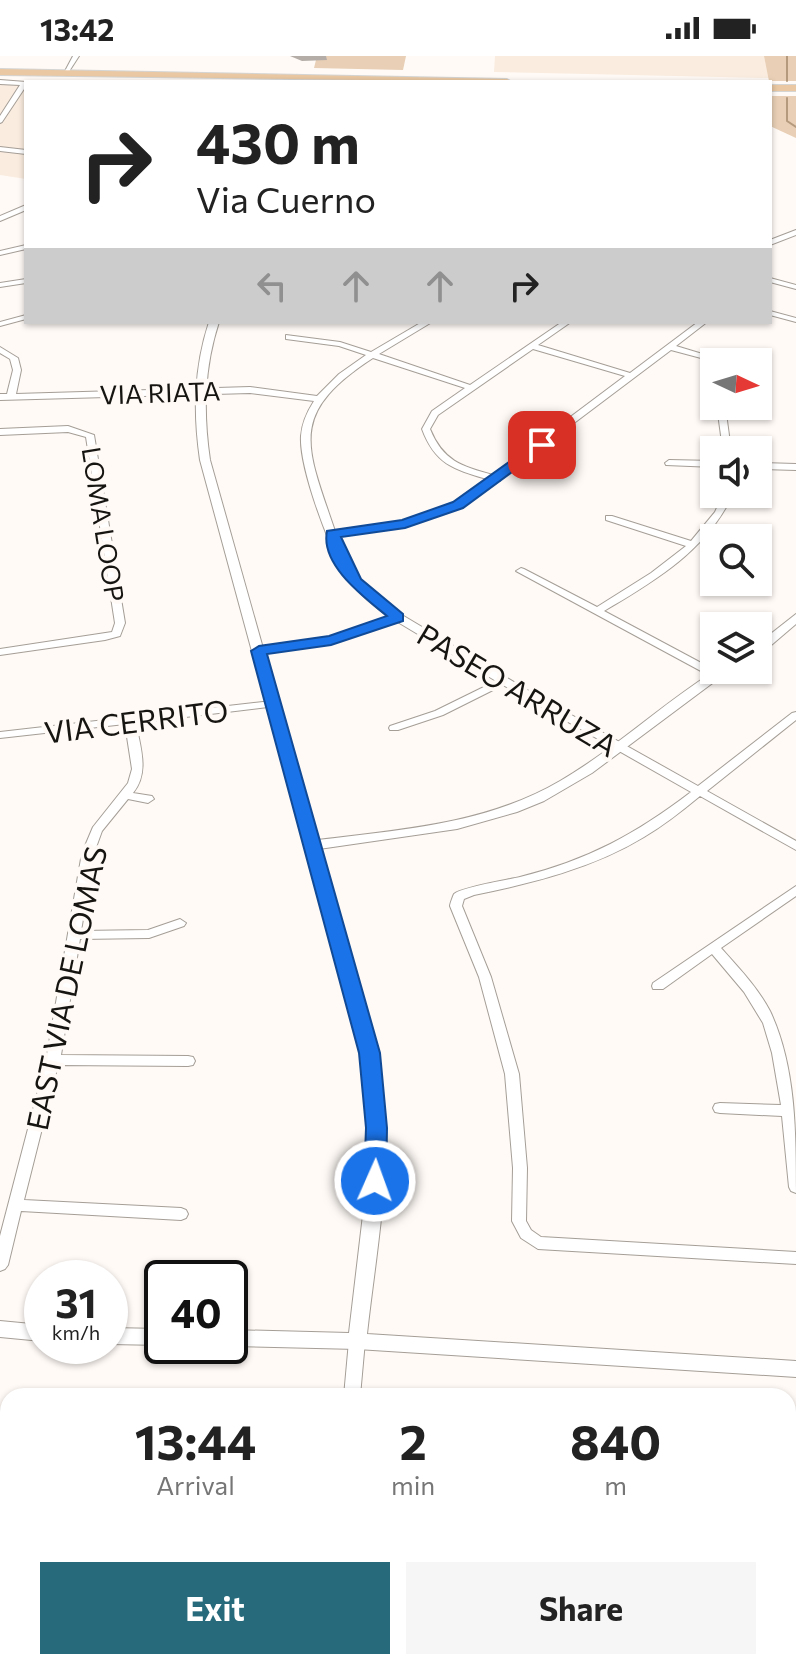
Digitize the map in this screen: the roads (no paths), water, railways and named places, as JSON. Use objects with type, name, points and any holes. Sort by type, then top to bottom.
[{"type":"main road","points":[[0,70],[425,80]]},
{"type":"main road","points":[[772,88],[796,88]]},
{"type":"street","points":[[66,72],[76,56]]},
{"type":"street","points":[[90,80],[95,72]]},
{"type":"street","points":[[0,82],[24,84]]},
{"type":"street","points":[[0,121],[24,85]]},
{"type":"street","points":[[0,149],[24,152]]},
{"type":"street","points":[[0,219],[24,208]]},
{"type":"street","points":[[772,242],[796,232]]},
{"type":"street","points":[[0,253],[24,247]]},
{"type":"street","points":[[0,285],[24,281]]},
{"type":"street","points":[[772,281],[796,287]]},
{"type":"street","points":[[772,314],[796,320]]},
{"type":"street","points":[[0,324],[24,318]]},
{"type":"street","points":[[213,324],[203,352],[198,390],[205,460],[369,1053],[377,1128],[371,1233],[353,1388]]},
{"type":"street","name":"PASEO ARRUZA","points":[[425,324],[375,355],[320,399],[308,421],[303,448],[342,561],[355,582],[398,617],[503,681],[617,749],[697,789],[796,846]]},
{"type":"street","points":[[497,479],[451,465],[432,449],[426,429],[435,413],[564,324]]},
{"type":"street","points":[[332,534],[431,516],[458,505],[497,479],[700,324]]},
{"type":"street","points":[[289,337],[340,344],[472,388]]},
{"type":"street","points":[[532,346],[632,376]]},
{"type":"street","points":[[671,347],[700,355]]},
{"type":"street","points":[[0,349],[14,358],[17,370],[11,397]]},
{"type":"street","name":"VIA RIATA","points":[[0,397],[250,390],[320,399]]},
{"type":"street","name":"LOMA LOOP","points":[[0,432],[68,429],[90,435],[120,623],[116,634],[101,638],[0,652]]},
{"type":"street","points":[[669,463],[700,464]]},
{"type":"street","points":[[772,466],[796,467]]},
{"type":"street","points":[[599,610],[651,579],[715,521],[721,508]]},
{"type":"street","points":[[609,518],[690,544]]},
{"type":"street","points":[[521,571],[700,663]]},
{"type":"street","points":[[259,651],[331,641],[398,617]]},
{"type":"street","points":[[772,638],[796,618]]},
{"type":"street","points":[[394,728],[439,713],[503,681]]},
{"type":"street","points":[[313,845],[443,827],[504,812],[541,797],[617,749],[705,684]]},
{"type":"street","name":"VIA CERRITO","points":[[0,735],[272,704]]},
{"type":"street","points":[[796,715],[659,821],[600,854],[564,869],[459,897],[456,906],[485,977],[512,1074],[520,1168],[519,1221],[526,1234],[538,1243],[796,1258]]},
{"type":"street","name":"EAST VIA DE LOMAS","points":[[0,1265],[18,1205],[53,1060],[88,853],[97,830],[134,784],[138,769],[130,721]]},
{"type":"street","points":[[125,795],[148,799]]},
{"type":"street","points":[[658,986],[796,890]]},
{"type":"street","points":[[74,935],[149,934],[180,923]]},
{"type":"street","points":[[715,949],[744,981],[773,1033],[788,1111],[796,1187]]},
{"type":"street","points":[[53,1060],[188,1061]]},
{"type":"street","points":[[720,1108],[788,1111]]},
{"type":"street","points":[[18,1205],[181,1214]]},
{"type":"street","points":[[0,1329],[24,1331]]},
{"type":"street","points":[[248,1338],[357,1341],[796,1369]]},
{"type":"waterway","points":[[787,56],[787,81]]},
{"type":"waterway","points":[[787,98],[787,121],[796,127]]}]
